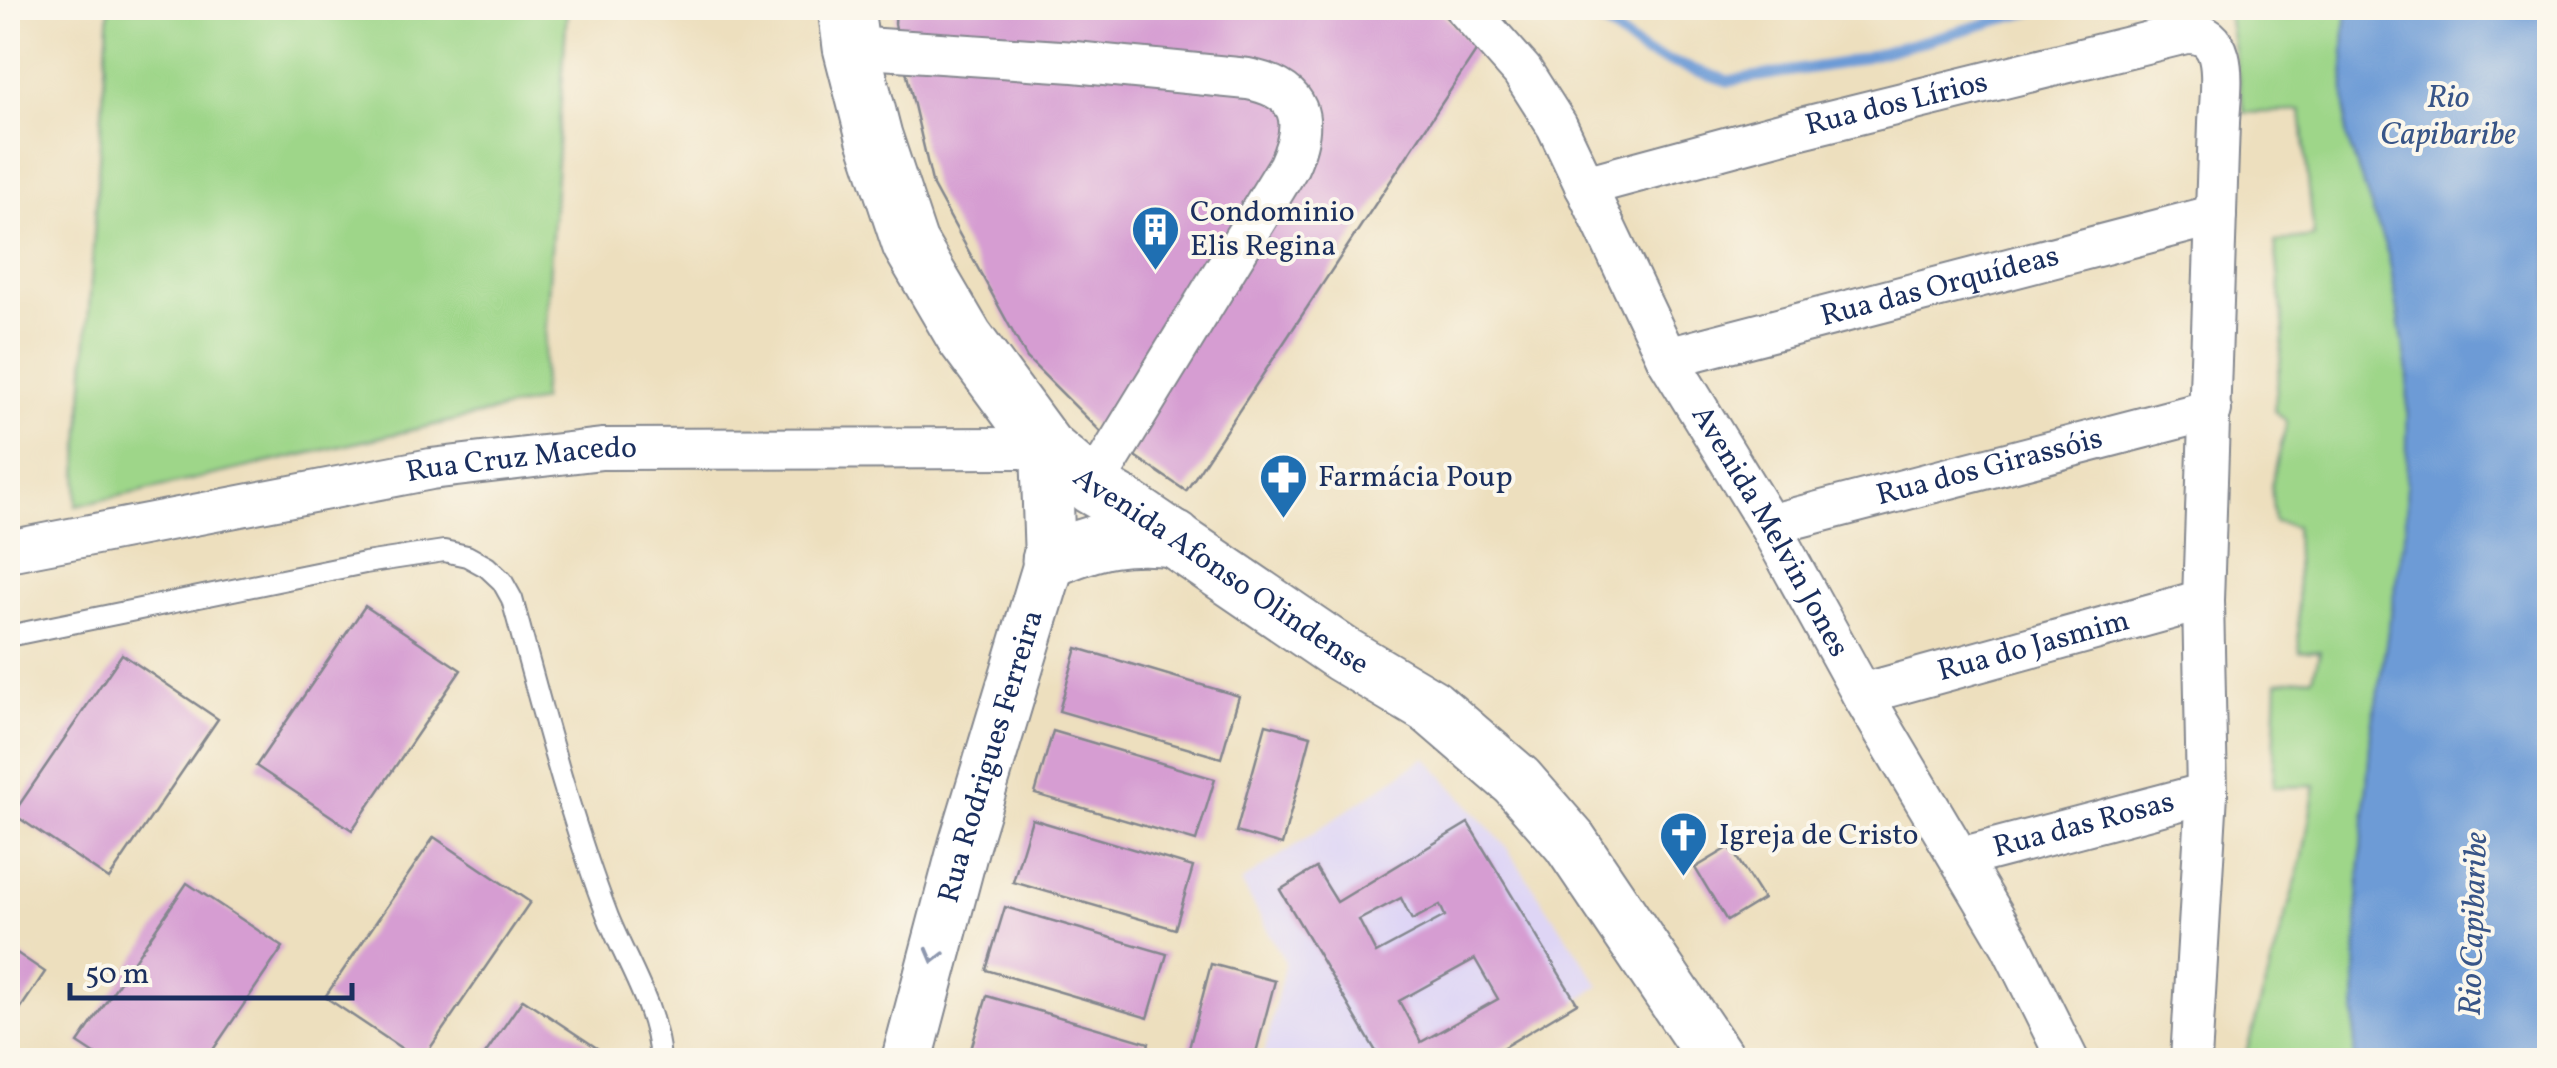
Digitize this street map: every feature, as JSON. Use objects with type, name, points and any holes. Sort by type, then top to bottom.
[{"type":"main road","name":"Avenida Afonso Olindense","points":[[849,27],[874,136],[910,244],[965,338],[1046,448],[1092,487],[1342,654],[1431,707],[1516,782],[1570,842],[1717,1060]]},
{"type":"main road","points":[[1050,560],[1090,542],[1132,535],[1175,540]]},
{"type":"street","name":"Avenida Melvin Jones","points":[[1466,8],[1522,71],[1556,126],[1666,358],[1769,525],[1862,694],[2011,946],[2068,1060]]},
{"type":"street","points":[[849,27],[1248,79],[1272,84],[1290,98],[1300,117],[1301,139],[1288,167],[1092,487]]},
{"type":"street","name":"Rua dos Lírios","points":[[1585,186],[1781,132],[2198,33],[2216,45],[2220,56],[2216,215]]},
{"type":"street","points":[[2191,1060],[2207,792],[2203,600],[2216,215]]},
{"type":"street","name":"Rua das Orquídeas","points":[[1666,358],[2216,215]]},
{"type":"street","name":"Rua dos Girassóis","points":[[1769,525],[2210,410]]},
{"type":"street","name":"Rua Cruz Macedo","points":[[8,551],[430,469],[602,449],[1046,448]]},
{"type":"street","name":"Rua Rodrigues Ferreira","points":[[907,1060],[964,845],[1050,560],[1046,448]]},
{"type":"street","name":"Rua do Jasmim","points":[[1862,694],[2203,600]]},
{"type":"street","name":"Rua das Rosas","points":[[1960,858],[2207,792]]},
{"type":"lane","points":[[8,636],[365,563],[444,551],[487,567],[512,599],[570,804],[608,917],[659,1032],[660,1060]]},
{"type":"shaded area","points":[[1426,757],[1507,848],[1600,986],[1482,1060],[1263,1060],[1285,962],[1241,882]]},
{"type":"green space","points":[[109,8],[567,8],[541,401],[76,506]]},
{"type":"green space","points":[[2227,8],[2347,8],[2346,135],[2389,257],[2408,371],[2406,525],[2371,733],[2358,901],[2354,1060],[2244,1060],[2303,856],[2315,786],[2273,787],[2277,682],[2313,677],[2320,651],[2299,652],[2295,526],[2274,522],[2271,486],[2287,422],[2274,411],[2284,331],[2275,242],[2314,237],[2301,111],[2244,113]]},
{"type":"water","name":"Rio Capibaribe","points":[[2347,8],[2549,8],[2549,1060],[2354,1060],[2358,901],[2371,733],[2406,525],[2408,372],[2389,257],[2346,136]]},
{"type":"building","name":"Condominio Elis Regina","points":[[896,8],[1437,8],[1477,50],[1186,491],[1104,435],[1027,358],[933,186],[895,24]]},
{"type":"building","points":[[365,606],[461,670],[352,830],[256,766]]},
{"type":"building","points":[[1077,648],[1239,696],[1221,758],[1059,711]]},
{"type":"building","points":[[122,654],[218,719],[109,879],[13,814]]},
{"type":"building","points":[[1266,724],[1311,736],[1282,845],[1236,832]]},
{"type":"building","points":[[1053,731],[1215,779],[1196,841],[1035,794]]},
{"type":"building","points":[[1032,819],[1193,867],[1175,929],[1013,882]]},
{"type":"building","points":[[1468,823],[1577,1003],[1482,1060],[1381,1060],[1280,890],[1316,868],[1337,902]],"holes":[[[1401,898],[1412,920],[1440,905],[1445,916],[1376,953],[1359,920]],[[1475,959],[1498,999],[1421,1042],[1399,1001]]]},
{"type":"building","points":[[434,837],[530,902],[419,1060],[325,997]]},
{"type":"building","points":[[1730,847],[1763,899],[1727,921],[1695,868]]},
{"type":"building","points":[[187,883],[283,947],[206,1060],[104,1060],[78,1043]]},
{"type":"building","points":[[1005,907],[1167,954],[1148,1018],[986,970]]},
{"type":"building","points":[[8,947],[45,972],[8,1027]]},
{"type":"building","points":[[1211,964],[1275,981],[1254,1060],[1186,1060]]},
{"type":"building","points":[[987,996],[1149,1043],[1144,1060],[968,1059]]},
{"type":"building","points":[[523,999],[615,1060],[481,1060]]},
{"type":"waterway","points":[[1584,8],[1644,53],[1728,81],[1843,63],[2043,8]]},
{"type":"place","name":"Condominio Elis Regina","points":[[1155,272]]},
{"type":"place","name":"Farmácia Poup","points":[[1283,520]]},
{"type":"place","name":"Igreja de Cristo","points":[[1684,878]]}]
